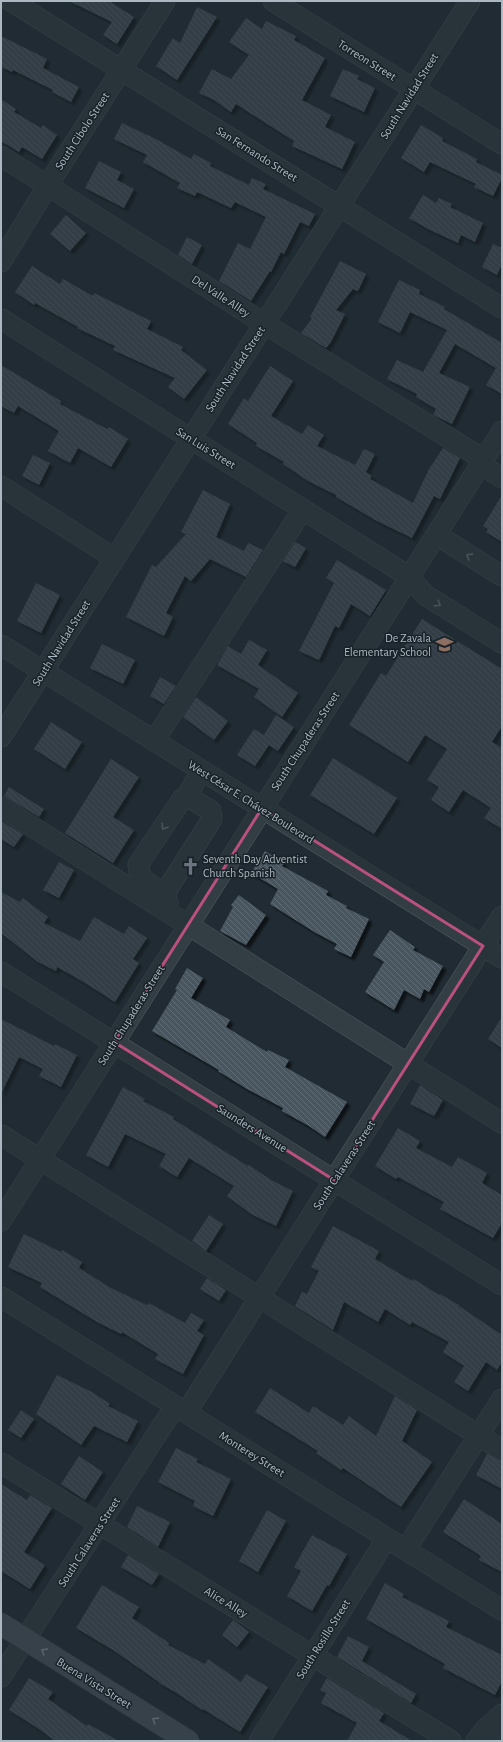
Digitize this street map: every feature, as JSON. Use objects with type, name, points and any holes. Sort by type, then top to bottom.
[{"type":"main road","name":"Buena Vista Street","points":[[1,1624],[188,1741]]},
{"type":"street","name":"San Fernando Street","points":[[11,1],[502,308]]},
{"type":"street","name":"South Cibolo Street","points":[[1,262],[165,1]]},
{"type":"street","name":"Torreon Street","points":[[273,1],[502,144]]},
{"type":"street","name":"South Navidad Street","points":[[1,737],[190,438],[265,324],[413,88],[470,1]]},
{"type":"street","name":"Del Valle Alley","points":[[1,156],[482,462],[502,478]]},
{"type":"street","name":"San Luis Street","points":[[1,319],[410,577],[425,595],[502,643]]},
{"type":"street","name":"South Chupaderas Street","points":[[1,1221],[502,431]]},
{"type":"street","points":[[1,486],[114,558]]},
{"type":"street","points":[[154,741],[303,509]]},
{"type":"street","points":[[437,535],[502,576]]},
{"type":"street","name":"West César E. Chávez Boulevard","points":[[1,646],[502,958]]},
{"type":"street","points":[[202,771],[138,865],[139,873],[144,880],[188,925],[502,1123]]},
{"type":"street","points":[[166,902],[212,819],[211,811],[189,792]]},
{"type":"street","points":[[1,807],[166,902]]},
{"type":"street","name":"South Calaveras Street","points":[[1,1677],[100,1525],[260,1298],[502,916]]},
{"type":"street","name":"Saunders Avenue","points":[[1,972],[502,1285]]},
{"type":"street","points":[[1,1135],[502,1450]]},
{"type":"street","name":"Monterey Street","points":[[1,1298],[502,1610]]},
{"type":"street","points":[[406,1549],[502,1399]]},
{"type":"street","name":"Alice Alley","points":[[1,1463],[451,1741]]},
{"type":"street","name":"South Rosillo Street","points":[[260,1741],[387,1538]]},
{"type":"street","points":[[502,1714],[481,1735],[502,1741]]},
{"type":"highlighted area","points":[[262,808],[483,946],[334,1180],[114,1042]]},
{"type":"building","points":[[69,1],[109,1],[134,17],[117,44],[103,35],[112,22]]},
{"type":"building","points":[[197,7],[217,17],[177,80],[156,66],[173,38],[180,43]]},
{"type":"building","points":[[246,18],[262,29],[266,21],[296,36],[294,40],[325,58],[302,100],[331,115],[325,127],[355,142],[342,169],[292,146],[294,141],[236,104],[231,112],[214,100],[199,93],[212,69],[231,79],[249,55],[229,42]]},
{"type":"building","points":[[1,36],[47,59],[43,68],[79,87],[71,102],[52,92],[53,90],[13,70],[12,72],[1,67]]},
{"type":"building","points":[[343,69],[359,76],[357,79],[375,88],[364,112],[330,96]]},
{"type":"building","points":[[1,99],[16,109],[14,112],[41,128],[43,125],[57,135],[42,159],[22,147],[19,152],[1,141]]},
{"type":"building","points":[[122,123],[156,139],[191,159],[194,154],[211,163],[210,166],[249,185],[252,178],[266,184],[263,189],[315,214],[309,226],[300,222],[284,254],[281,252],[271,272],[270,271],[251,301],[219,281],[238,243],[250,249],[266,217],[235,202],[231,208],[197,192],[195,196],[177,188],[180,183],[143,162],[147,155],[114,139]]},
{"type":"building","points":[[421,125],[443,138],[442,141],[477,159],[476,162],[502,175],[493,196],[474,187],[476,184],[430,162],[424,172],[401,158]]},
{"type":"building","points":[[99,161],[121,172],[117,180],[134,189],[124,208],[85,188]]},
{"type":"building","points":[[423,195],[436,203],[439,198],[452,204],[450,207],[483,223],[475,242],[461,235],[458,243],[409,218]]},
{"type":"building","points":[[66,215],[86,233],[70,251],[50,234]]},
{"type":"building","points":[[187,237],[202,245],[192,264],[178,255]]},
{"type":"building","points":[[493,244],[502,248],[502,264],[497,275],[482,267]]},
{"type":"building","points":[[340,261],[366,274],[358,291],[353,289],[336,310],[345,314],[331,342],[326,348],[301,333],[312,318],[310,317]]},
{"type":"building","points":[[32,266],[60,284],[63,279],[93,296],[94,293],[151,321],[147,329],[183,347],[181,350],[207,370],[184,399],[168,387],[175,378],[113,350],[115,346],[77,328],[78,327],[35,303],[34,305],[15,292]]},
{"type":"building","points":[[399,280],[420,290],[419,294],[445,307],[444,309],[502,343],[502,394],[486,385],[496,368],[455,344],[439,373],[470,387],[452,424],[433,415],[436,409],[416,397],[417,394],[387,379],[397,360],[423,372],[447,330],[410,312],[400,333],[378,322]]},
{"type":"building","points":[[1,365],[61,401],[60,404],[107,429],[109,427],[128,439],[111,467],[78,448],[70,463],[48,451],[59,431],[18,406],[14,413],[1,406]]},
{"type":"building","points":[[270,366],[293,381],[271,416],[302,434],[308,425],[324,435],[317,446],[355,465],[364,449],[375,454],[366,472],[372,476],[370,479],[413,503],[429,469],[443,448],[460,458],[440,499],[434,496],[412,538],[377,521],[336,497],[336,495],[308,481],[283,464],[284,462],[256,446],[257,443],[228,424],[244,398],[248,401]]},
{"type":"building","points":[[33,455],[50,463],[39,485],[22,476]]},
{"type":"building","points":[[203,490],[230,504],[216,537],[244,551],[248,543],[263,550],[246,577],[210,559],[191,581],[185,576],[166,613],[173,617],[164,636],[126,617],[152,565],[156,567],[186,534],[181,532]]},
{"type":"building","points":[[502,495],[502,542],[486,532],[488,529],[483,526]]},
{"type":"building","points":[[295,542],[306,548],[295,567],[283,561]]},
{"type":"building","points":[[337,560],[386,590],[370,616],[351,604],[339,628],[335,626],[319,660],[299,651],[334,583],[326,578]]},
{"type":"building","points":[[36,583],[60,595],[41,633],[17,621]]},
{"type":"building","points":[[422,619],[502,669],[502,726],[492,742],[502,748],[502,829],[484,818],[491,808],[463,790],[449,812],[431,800],[439,787],[427,780],[447,749],[425,735],[408,762],[349,725],[381,673],[386,676]]},
{"type":"building","points":[[249,640],[267,650],[258,665],[298,693],[282,717],[254,697],[259,689],[217,665],[228,646],[241,654]]},
{"type":"building","points":[[102,644],[135,660],[123,684],[90,668]]},
{"type":"building","points":[[160,677],[176,686],[164,704],[150,696]]},
{"type":"building","points":[[196,697],[228,721],[214,740],[183,717]]},
{"type":"building","points":[[276,715],[294,727],[278,751],[269,745],[255,766],[237,755],[254,729],[264,735]]},
{"type":"building","points":[[51,722],[82,742],[65,769],[34,749]]},
{"type":"building","points":[[333,758],[397,798],[374,834],[310,795]]},
{"type":"building","points":[[111,759],[139,777],[113,817],[134,830],[113,863],[65,833]]},
{"type":"building","points":[[9,787],[44,809],[39,817],[4,796]]},
{"type":"building","points":[[1,821],[23,834],[14,847],[1,839]]},
{"type":"building","points":[[265,851],[284,863],[282,866],[328,891],[326,895],[347,906],[346,908],[369,919],[351,957],[334,949],[337,944],[316,933],[270,904],[278,889],[251,873]]},
{"type":"building","points":[[59,862],[74,870],[59,898],[43,890]]},
{"type":"building","points":[[1,892],[20,902],[23,898],[48,917],[44,923],[80,941],[94,917],[124,934],[129,926],[147,938],[133,959],[139,963],[115,1002],[57,967],[56,971],[38,962],[1,933]]},
{"type":"building","points":[[239,895],[266,915],[246,945],[220,931],[233,907],[231,905]]},
{"type":"building","points":[[390,930],[415,947],[413,950],[443,966],[429,992],[424,989],[420,999],[404,990],[394,1010],[365,992],[384,962],[373,955]]},
{"type":"building","points":[[187,968],[203,978],[191,998],[230,1020],[226,1027],[267,1052],[268,1050],[289,1060],[285,1067],[347,1102],[325,1137],[282,1111],[283,1108],[247,1089],[218,1071],[219,1070],[152,1031],[177,990],[175,989]]},
{"type":"building","points":[[502,1017],[502,1048],[488,1039]]},
{"type":"building","points":[[1,1019],[54,1046],[55,1044],[77,1055],[61,1087],[39,1076],[43,1069],[19,1057],[1,1094]]},
{"type":"building","points":[[420,1085],[443,1100],[434,1116],[410,1104]]},
{"type":"building","points":[[123,1087],[145,1099],[143,1101],[174,1117],[173,1119],[248,1166],[249,1165],[271,1180],[293,1191],[276,1226],[251,1214],[227,1196],[234,1186],[189,1158],[177,1177],[159,1166],[166,1154],[125,1134],[108,1167],[86,1155]]},
{"type":"building","points":[[398,1128],[420,1141],[416,1148],[452,1167],[458,1157],[487,1173],[482,1183],[502,1195],[502,1223],[493,1238],[440,1209],[444,1202],[398,1177],[396,1179],[375,1166]]},
{"type":"building","points":[[209,1215],[223,1224],[206,1251],[192,1241]]},
{"type":"building","points":[[333,1226],[379,1251],[375,1259],[412,1281],[414,1279],[439,1295],[440,1294],[459,1305],[502,1335],[502,1362],[497,1370],[486,1362],[468,1391],[454,1382],[464,1366],[443,1352],[449,1342],[412,1322],[410,1325],[385,1309],[378,1322],[344,1302],[333,1330],[295,1306],[302,1292],[307,1294],[319,1271],[311,1267]]},
{"type":"building","points":[[24,1234],[61,1252],[62,1250],[82,1262],[79,1268],[111,1288],[147,1305],[149,1303],[185,1323],[191,1313],[204,1320],[197,1331],[204,1335],[183,1374],[155,1359],[158,1354],[122,1332],[121,1334],[97,1322],[40,1287],[42,1283],[8,1267]]},
{"type":"building","points":[[207,1278],[226,1290],[219,1301],[200,1289]]},
{"type":"building","points":[[57,1375],[92,1392],[110,1404],[108,1406],[138,1421],[127,1442],[94,1426],[81,1445],[36,1414]]},
{"type":"building","points":[[270,1388],[309,1413],[313,1406],[343,1425],[349,1416],[376,1436],[395,1396],[417,1410],[402,1441],[432,1462],[401,1507],[343,1468],[341,1470],[316,1453],[318,1451],[255,1412]]},
{"type":"building","points":[[21,1410],[34,1419],[21,1438],[8,1430]]},
{"type":"building","points":[[176,1448],[198,1459],[196,1462],[231,1479],[213,1516],[193,1506],[195,1501],[158,1482]]},
{"type":"building","points":[[487,1454],[502,1461],[502,1489],[476,1475]]},
{"type":"building","points":[[79,1456],[103,1472],[85,1500],[61,1484]]},
{"type":"building","points":[[1,1484],[27,1500],[30,1495],[52,1508],[24,1552],[45,1565],[30,1589],[1,1571]]},
{"type":"building","points":[[464,1499],[502,1524],[502,1572],[479,1560],[481,1556],[443,1532]]},
{"type":"building","points":[[137,1506],[170,1522],[158,1547],[127,1527]]},
{"type":"building","points":[[267,1510],[286,1521],[258,1572],[239,1561]]},
{"type":"building","points":[[312,1535],[347,1554],[329,1586],[327,1585],[312,1611],[287,1596],[301,1571],[294,1567]]},
{"type":"building","points":[[128,1555],[159,1574],[152,1585],[121,1567]]},
{"type":"building","points":[[385,1583],[404,1594],[402,1597],[449,1621],[446,1627],[502,1655],[502,1681],[495,1695],[443,1668],[445,1664],[366,1619]]},
{"type":"building","points":[[102,1585],[139,1607],[132,1618],[169,1643],[168,1645],[205,1664],[208,1659],[241,1682],[246,1674],[268,1687],[240,1732],[159,1683],[113,1650],[76,1628]]},
{"type":"building","points":[[233,1620],[249,1632],[237,1647],[222,1635]]},
{"type":"building","points":[[348,1636],[369,1647],[362,1661],[416,1694],[411,1703],[337,1657]]},
{"type":"building","points":[[29,1678],[53,1692],[48,1699],[87,1726],[88,1724],[119,1741],[55,1741],[9,1710]]},
{"type":"building","points":[[327,1678],[384,1713],[379,1721],[412,1741],[347,1741],[357,1723],[321,1703],[326,1693],[320,1690]]},
{"type":"place","name":"De Zavala Elementary School","points":[[444,645]]},
{"type":"place","name":"Seventh Day Adventist Church Spanish","points":[[190,866]]}]
